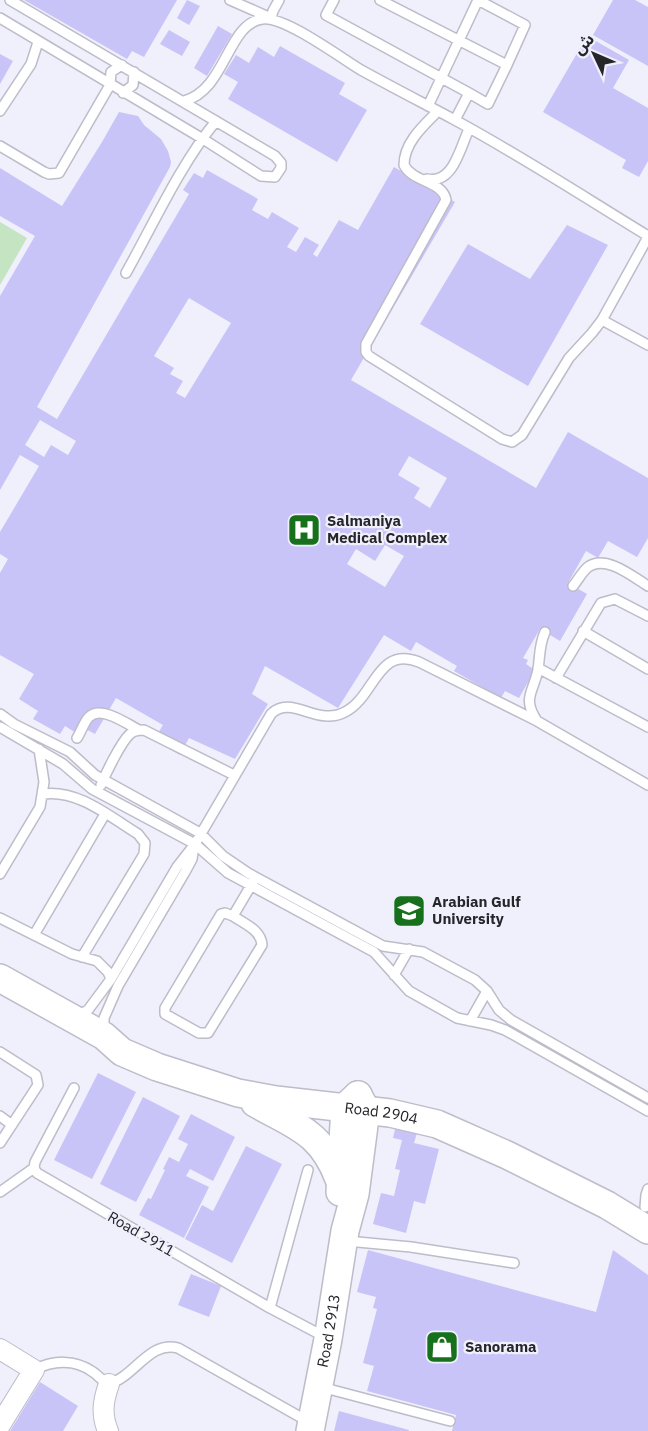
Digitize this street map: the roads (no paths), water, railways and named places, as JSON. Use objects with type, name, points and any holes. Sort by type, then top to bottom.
[{"type":"street","name":"Road 2904","points":[[0,978],[104,1036],[122,1052],[157,1067],[238,1093],[276,1100],[357,1099]]},
{"type":"street","name":"Road 2904","points":[[104,1036],[113,1037],[186,1066],[357,1099],[418,1105],[471,1122],[501,1134],[624,1194],[646,1211]]},
{"type":"street","points":[[238,1093],[309,1134],[328,1154],[339,1180]]},
{"type":"street","name":"Road 2913","points":[[344,1236],[339,1180],[357,1099]]},
{"type":"street","name":"Road 2913","points":[[310,1427],[328,1339],[344,1236],[355,1194],[357,1099]]},
{"type":"street","points":[[0,1348],[34,1370],[0,1425]]},
{"type":"street","points":[[108,1431],[102,1415],[103,1400],[109,1384]]},
{"type":"lane","points":[[0,18],[261,176],[274,177],[279,173],[281,163],[276,156],[10,0]]},
{"type":"lane","points":[[230,0],[286,24],[360,69],[455,120],[648,237],[602,320],[569,358],[522,435],[512,442],[502,439],[366,352],[366,344],[446,200],[442,191],[406,169],[404,160],[415,135],[437,112]]},
{"type":"lane","points":[[271,18],[279,0]]},
{"type":"lane","points":[[334,0],[326,15],[441,77],[488,104],[525,25],[478,0],[441,77],[428,106]]},
{"type":"lane","points":[[380,0],[507,65]]},
{"type":"lane","points":[[184,101],[193,99],[207,89],[246,27],[258,19],[271,18]]},
{"type":"lane","points":[[0,111],[31,63],[38,42]]},
{"type":"lane","points":[[0,146],[44,172],[49,174],[59,172],[110,85],[111,72],[117,66],[122,65]]},
{"type":"lane","points":[[123,93],[133,85],[134,72]]},
{"type":"lane","points":[[455,120],[469,93]]},
{"type":"lane","points":[[126,273],[185,166],[216,122]]},
{"type":"lane","points":[[413,175],[439,181],[445,177],[453,166],[469,129]]},
{"type":"lane","points":[[602,320],[648,345]]},
{"type":"lane","points":[[573,586],[588,568],[599,563],[611,565],[648,586]]},
{"type":"lane","points":[[556,678],[597,606],[610,599],[619,600],[648,616]]},
{"type":"lane","points":[[583,631],[648,669]]},
{"type":"lane","points":[[537,721],[529,705],[529,697],[538,668],[538,651],[545,632]]},
{"type":"lane","points":[[104,1036],[104,1018],[118,986],[188,865],[200,833],[274,711],[287,707],[321,717],[343,713],[361,700],[386,665],[405,658],[419,662],[537,721],[648,785]]},
{"type":"lane","points":[[538,668],[648,727]]},
{"type":"lane","points":[[77,738],[89,718],[96,713],[104,713],[139,730]]},
{"type":"lane","points":[[0,714],[14,724],[75,756],[86,768],[103,780],[200,833],[223,856],[254,881],[374,951],[409,991],[457,1018],[505,1030],[648,1111]]},
{"type":"lane","points":[[1,728],[39,749],[88,786],[195,844],[217,865],[384,946],[423,951],[474,980],[487,991],[510,1020],[648,1098]]},
{"type":"lane","points":[[98,791],[127,738],[134,731],[139,730],[144,730],[234,775]]},
{"type":"lane","points":[[0,874],[40,807],[44,782],[39,749]]},
{"type":"lane","points":[[43,794],[69,795],[138,834],[145,843],[146,848],[82,957]]},
{"type":"lane","points":[[34,935],[105,814]]},
{"type":"lane","points":[[72,1019],[88,1010],[111,979],[177,867],[195,844]]},
{"type":"lane","points":[[233,916],[254,881]]},
{"type":"lane","points":[[221,914],[233,916],[261,936],[262,945],[208,1033],[199,1034],[165,1014],[165,1008],[221,914]]},
{"type":"lane","points":[[0,918],[72,954],[97,961],[108,972],[111,979]]},
{"type":"lane","points":[[394,975],[410,949]]},
{"type":"lane","points":[[470,1021],[487,991]]},
{"type":"lane","points":[[0,1052],[36,1075],[38,1080],[38,1085],[0,1143]]},
{"type":"lane","points":[[0,1192],[34,1168],[74,1088]]},
{"type":"lane","points":[[0,1116],[12,1125]]},
{"type":"lane","name":"Road 2911","points":[[34,1168],[37,1173],[270,1308],[328,1339]]},
{"type":"lane","points":[[270,1308],[308,1170]]},
{"type":"lane","points":[[344,1236],[514,1263]]},
{"type":"lane","points":[[34,1370],[55,1362],[66,1362],[93,1372],[109,1384],[118,1381],[158,1348],[170,1346],[178,1348],[310,1427]]},
{"type":"lane","points":[[319,1386],[450,1421]]},
{"type":"place","name":"Salmaniya Medical Complex","points":[[304,530]]},
{"type":"place","name":"Arabian Gulf University","points":[[409,911]]},
{"type":"place","name":"Sanorama","points":[[442,1347]]}]
